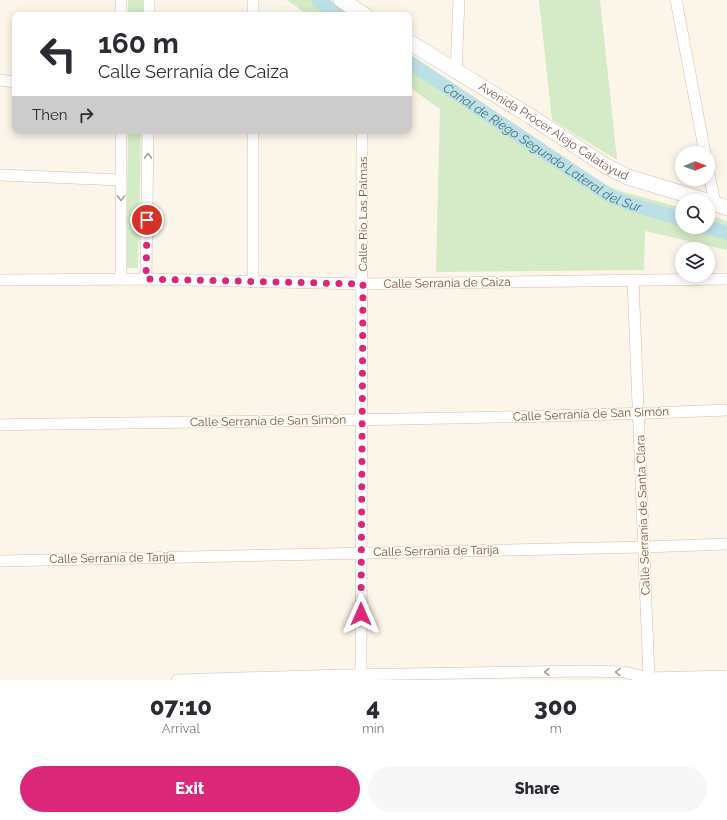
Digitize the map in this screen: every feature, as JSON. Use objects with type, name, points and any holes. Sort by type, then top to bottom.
[{"type":"street","points":[[117,0],[120,12]]},
{"type":"street","points":[[148,0],[148,12]]},
{"type":"street","points":[[253,0],[253,12]]},
{"type":"street","points":[[341,0],[360,12]]},
{"type":"street","points":[[456,72],[458,0]]},
{"type":"street","points":[[676,0],[704,146]]},
{"type":"street","name":"Avenida Prócer Alejo Calatayud","points":[[412,44],[530,116],[606,166],[628,177],[684,194]]},
{"type":"street","points":[[0,80],[12,82]]},
{"type":"street","points":[[121,134],[121,279]]},
{"type":"street","points":[[146,279],[148,134]]},
{"type":"street","points":[[253,134],[253,282]]},
{"type":"street","name":"Calle Río Las Palmas","points":[[361,678],[360,553],[363,284],[362,134]]},
{"type":"street","points":[[0,175],[121,180]]},
{"type":"street","name":"Calle Serranía de Caiza","points":[[0,280],[146,279],[363,284],[727,279]]},
{"type":"street","name":"Calle Serranía de Santa Clara","points":[[633,280],[644,548],[647,679]]},
{"type":"street","name":"Calle Serranía de San Simón","points":[[0,425],[361,420],[727,410]]},
{"type":"street","name":"Calle Serranía de Tarija","points":[[0,561],[644,548],[727,544]]},
{"type":"street","points":[[177,680],[361,678],[586,671],[624,672],[647,679],[727,676]]},
{"type":"green space","points":[[128,0],[143,0],[143,12],[128,12]]},
{"type":"green space","points":[[287,0],[330,0],[347,12],[304,12]]},
{"type":"green space","points":[[539,0],[600,0],[617,160],[552,120]]},
{"type":"green space","points":[[412,56],[593,179],[620,191],[675,206],[675,234],[715,234],[715,217],[727,221],[727,250],[715,247],[715,242],[692,242],[645,231],[644,270],[436,272],[440,109],[412,89]]},
{"type":"green space","points":[[128,134],[141,134],[138,268],[126,268]]},
{"type":"waterway","name":"Canal de Riego Segundo Lateral del Sur","points":[[318,0],[334,12]]},
{"type":"waterway","name":"Canal de Riego Segundo Lateral del Sur","points":[[412,64],[610,196],[630,204],[675,217]]},
{"type":"waterway","name":"Canal de Riego Segundo Lateral del Sur","points":[[715,229],[727,233]]},
{"type":"route","points":[[147,220],[146,279],[363,284],[360,553],[361,614]]}]
